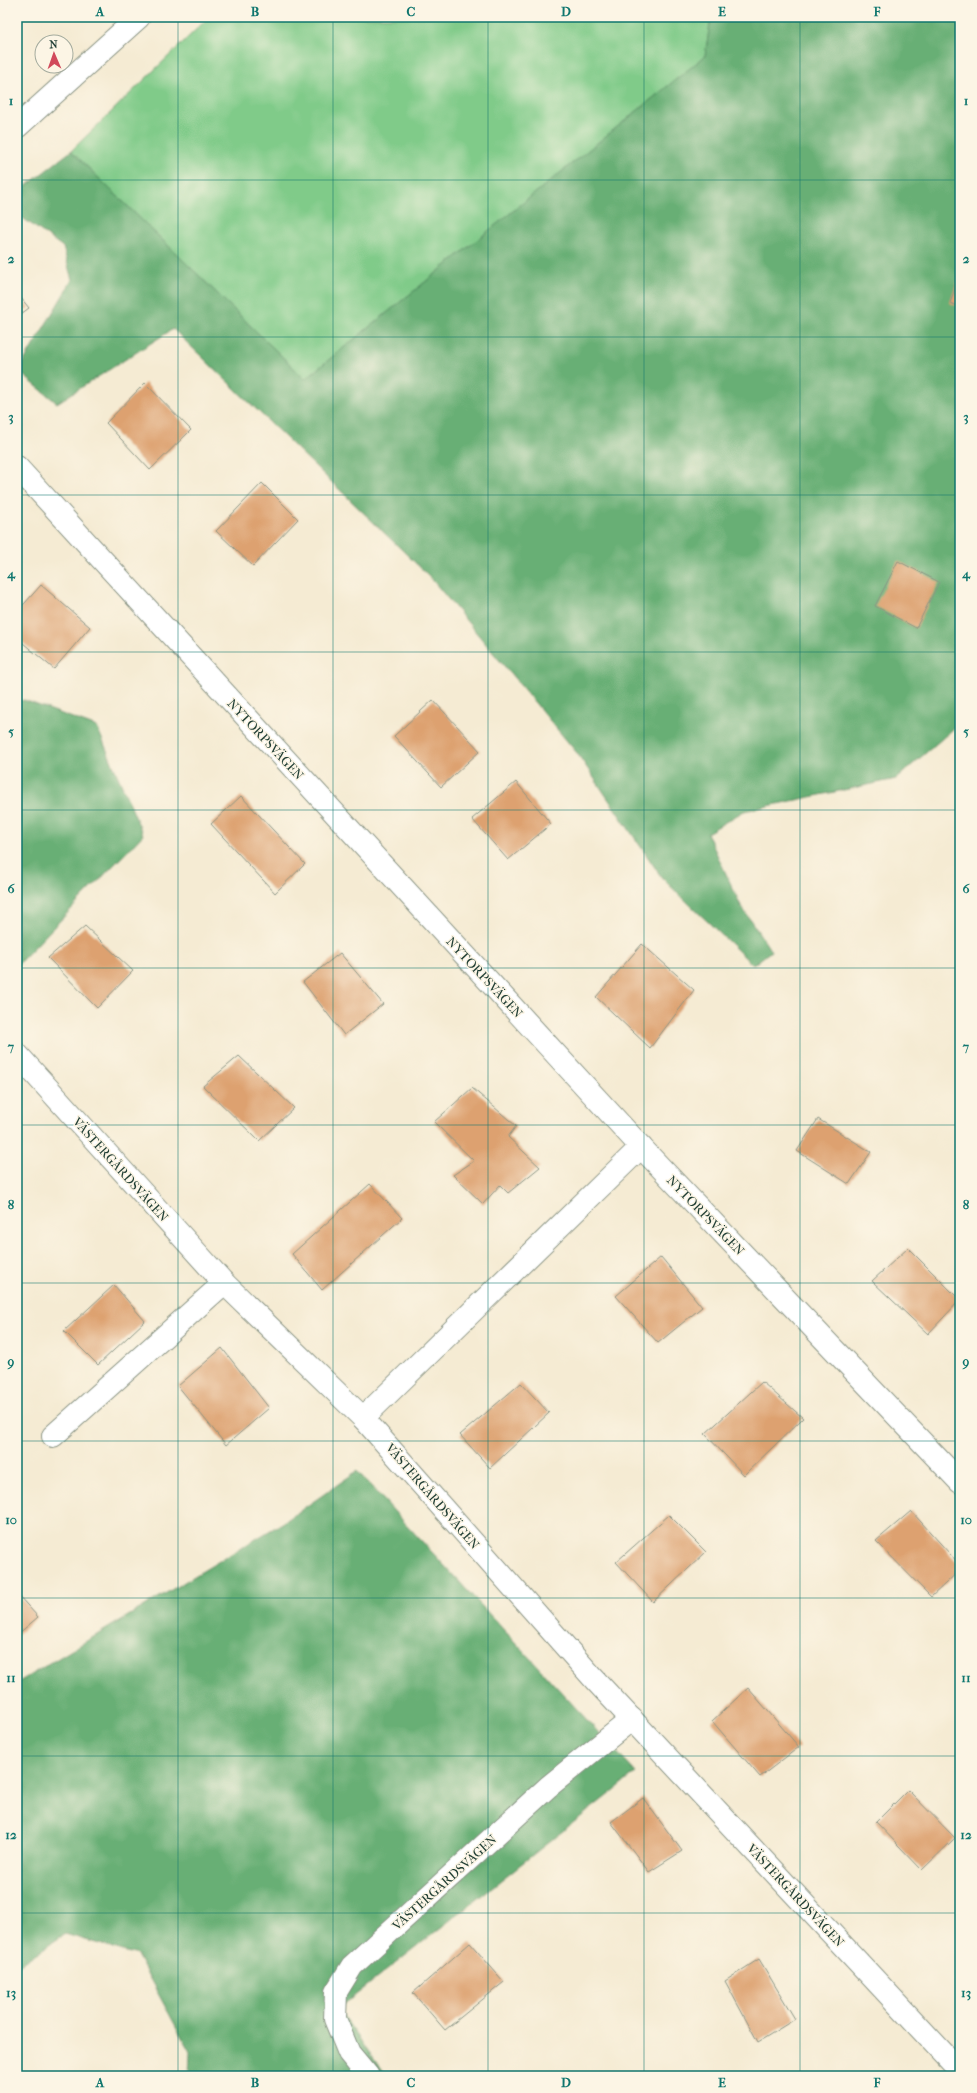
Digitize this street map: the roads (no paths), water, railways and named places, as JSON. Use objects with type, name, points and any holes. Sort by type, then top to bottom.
[{"type":"street","points":[[17,127],[139,17]]},
{"type":"street","name":"NYTORPSVÄGEN","points":[[17,467],[641,1147],[960,1482]]},
{"type":"street","name":"VÄSTERGÅRDSVÄGEN","points":[[17,1054],[224,1283],[363,1418],[595,1680],[960,2071]]},
{"type":"street","points":[[363,1418],[641,1147]]},
{"type":"street","points":[[53,1436],[224,1283]]},
{"type":"street","name":"VÄSTERGÅRDSVÄGEN","points":[[368,2076],[348,2053],[336,2019],[336,1992],[352,1966],[548,1787],[632,1719]]}]
